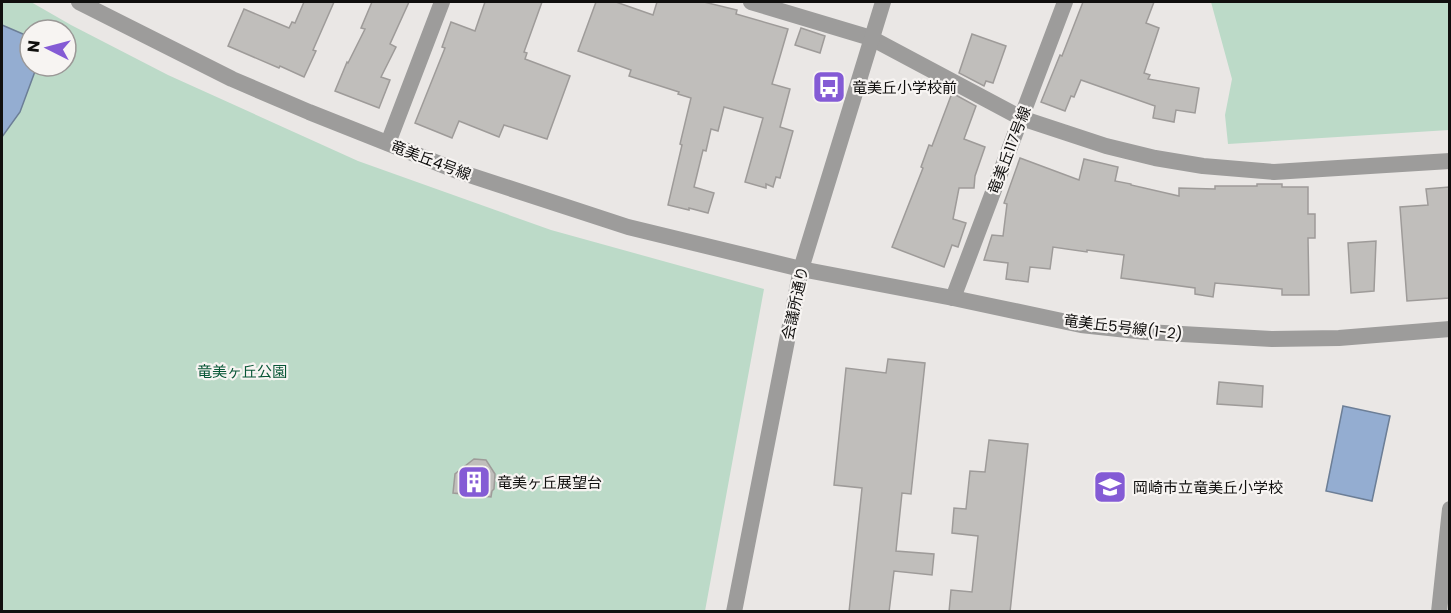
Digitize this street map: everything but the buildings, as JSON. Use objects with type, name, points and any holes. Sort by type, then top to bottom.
[{"type":"street","name":"竜美丘4号線","points":[[79,2],[232,79],[460,172],[628,226],[801,269]]},
{"type":"street","points":[[388,143],[442,2]]},
{"type":"street","points":[[751,2],[871,38],[1021,118],[1106,146],[1155,158],[1203,166],[1274,172],[1449,161]]},
{"type":"street","name":"会議所通り","points":[[734,612],[801,269],[883,2]]},
{"type":"street","name":"竜美丘117号線","points":[[953,298],[1065,2]]},
{"type":"street","name":"竜美丘5号線(1-2)","points":[[801,269],[1080,325],[1146,332],[1272,339],[1339,338],[1449,329]]},
{"type":"street","points":[[1439,612],[1449,509]]},
{"type":"green space","name":"竜美ヶ丘公園","points":[[2,2],[31,2],[59,18],[18,18],[18,78],[78,78],[78,29],[168,75],[358,161],[551,230],[764,289],[705,611],[2,611]]},
{"type":"green space","points":[[1211,2],[1449,2],[1449,130],[1228,144],[1225,115],[1232,79]]},
{"type":"water","points":[[2,25],[18,32],[18,78],[33,78],[20,112],[2,137]]},
{"type":"water","points":[[1343,406],[1390,416],[1372,501],[1326,491]]},
{"type":"place","name":"竜美丘小学校前","points":[[829,87]]},
{"type":"place","name":"竜美ヶ丘展望台","points":[[474,482]]},
{"type":"place","name":"岡崎市立竜美丘小学校","points":[[1110,487]]}]
